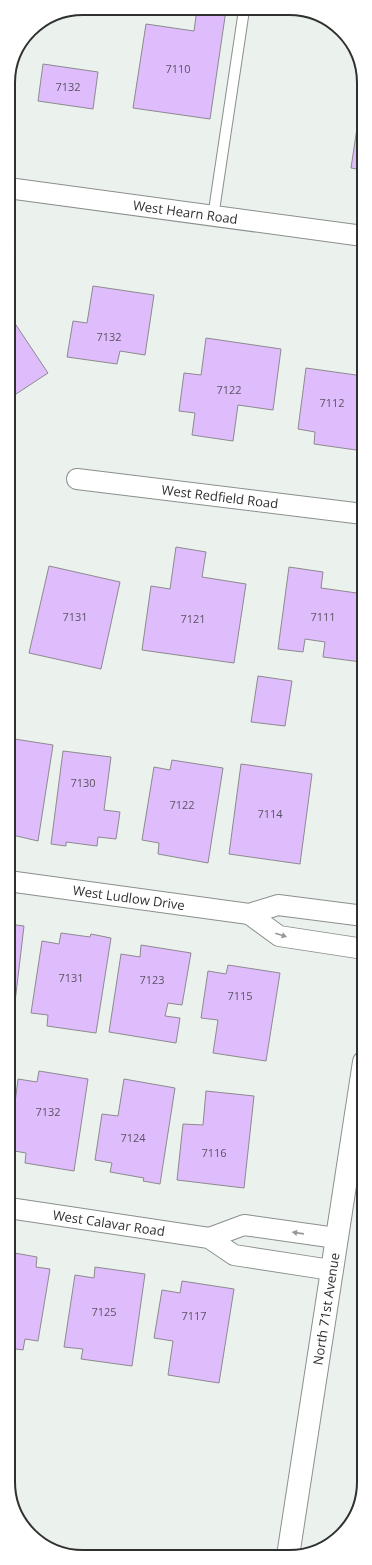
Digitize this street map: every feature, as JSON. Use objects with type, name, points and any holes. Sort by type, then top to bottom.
[{"type":"street","name":"West Hearn Road","points":[[15,189],[357,235]]},
{"type":"street","name":"West Redfield Road","points":[[77,479],[357,513]]},
{"type":"street","name":"West Ludlow Drive","points":[[15,882],[249,914],[278,905],[313,908],[357,915]]},
{"type":"street","points":[[309,941],[313,908]]},
{"type":"street","name":"West Ludlow Drive","points":[[249,914],[279,936],[357,948]]},
{"type":"street","name":"North 71st Avenue","points":[[289,1550],[357,1106]]},
{"type":"street","name":"West Calavar Road","points":[[15,1209],[209,1238],[234,1255],[331,1270]]},
{"type":"street","name":"West Calavar Road","points":[[209,1238],[244,1225],[336,1238]]},
{"type":"street","points":[[261,1260],[264,1228]]},
{"type":"lane","points":[[214,217],[243,15]]},
{"type":"building","points":[[196,15],[225,15],[210,119],[133,108],[146,24],[194,31]]},
{"type":"building","points":[[43,64],[98,72],[93,109],[38,101]]},
{"type":"building","points":[[357,128],[357,169],[351,168]]},
{"type":"building","points":[[93,286],[154,295],[145,355],[120,351],[117,364],[67,357],[73,321],[87,323]]},
{"type":"building","points":[[15,324],[48,373],[16,394],[15,392]]},
{"type":"building","points":[[206,338],[281,349],[273,410],[238,405],[233,441],[192,435],[195,413],[179,411],[184,373],[201,375]]},
{"type":"building","points":[[306,368],[357,375],[357,450],[314,444],[315,432],[298,429]]},
{"type":"building","points":[[176,547],[206,552],[202,577],[246,584],[234,663],[142,650],[151,586],[170,589]]},
{"type":"building","points":[[49,566],[120,582],[101,669],[29,653]]},
{"type":"building","points":[[289,567],[323,572],[321,588],[357,593],[357,661],[323,657],[325,642],[305,639],[303,652],[278,649]]},
{"type":"building","points":[[258,676],[292,681],[285,726],[251,722]]},
{"type":"building","points":[[15,739],[53,745],[38,841],[15,836]]},
{"type":"building","points":[[63,751],[111,757],[104,810],[120,812],[116,839],[98,837],[97,846],[66,842],[66,846],[51,844]]},
{"type":"building","points":[[172,760],[223,768],[208,863],[158,854],[159,843],[142,840],[154,767],[170,770]]},
{"type":"building","points":[[241,764],[312,774],[300,864],[229,854]]},
{"type":"building","points":[[15,925],[24,926],[15,1002]]},
{"type":"building","points":[[61,933],[90,937],[91,934],[111,938],[96,1033],[47,1026],[48,1015],[31,1013],[42,941],[59,944]]},
{"type":"building","points":[[141,945],[191,953],[182,1005],[168,1003],[165,1016],[180,1018],[176,1043],[109,1032],[121,954],[140,957]]},
{"type":"building","points":[[228,965],[280,973],[266,1061],[213,1053],[218,1020],[201,1018],[208,971],[226,974]]},
{"type":"building","points":[[39,1071],[88,1079],[74,1171],[25,1163],[26,1153],[15,1151],[15,1103],[18,1079],[37,1082]]},
{"type":"building","points":[[124,1079],[175,1088],[160,1184],[143,1181],[144,1178],[110,1172],[112,1163],[95,1160],[102,1114],[118,1116]]},
{"type":"building","points":[[206,1091],[254,1096],[244,1188],[177,1180],[183,1124],[203,1125]]},
{"type":"building","points":[[15,1253],[37,1257],[36,1267],[50,1269],[38,1341],[25,1339],[23,1350],[15,1349]]},
{"type":"building","points":[[95,1267],[145,1274],[132,1366],[81,1359],[83,1349],[64,1347],[75,1275],[94,1278]]},
{"type":"building","points":[[182,1281],[234,1289],[219,1383],[168,1375],[173,1341],[154,1338],[162,1290],[180,1293]]}]
